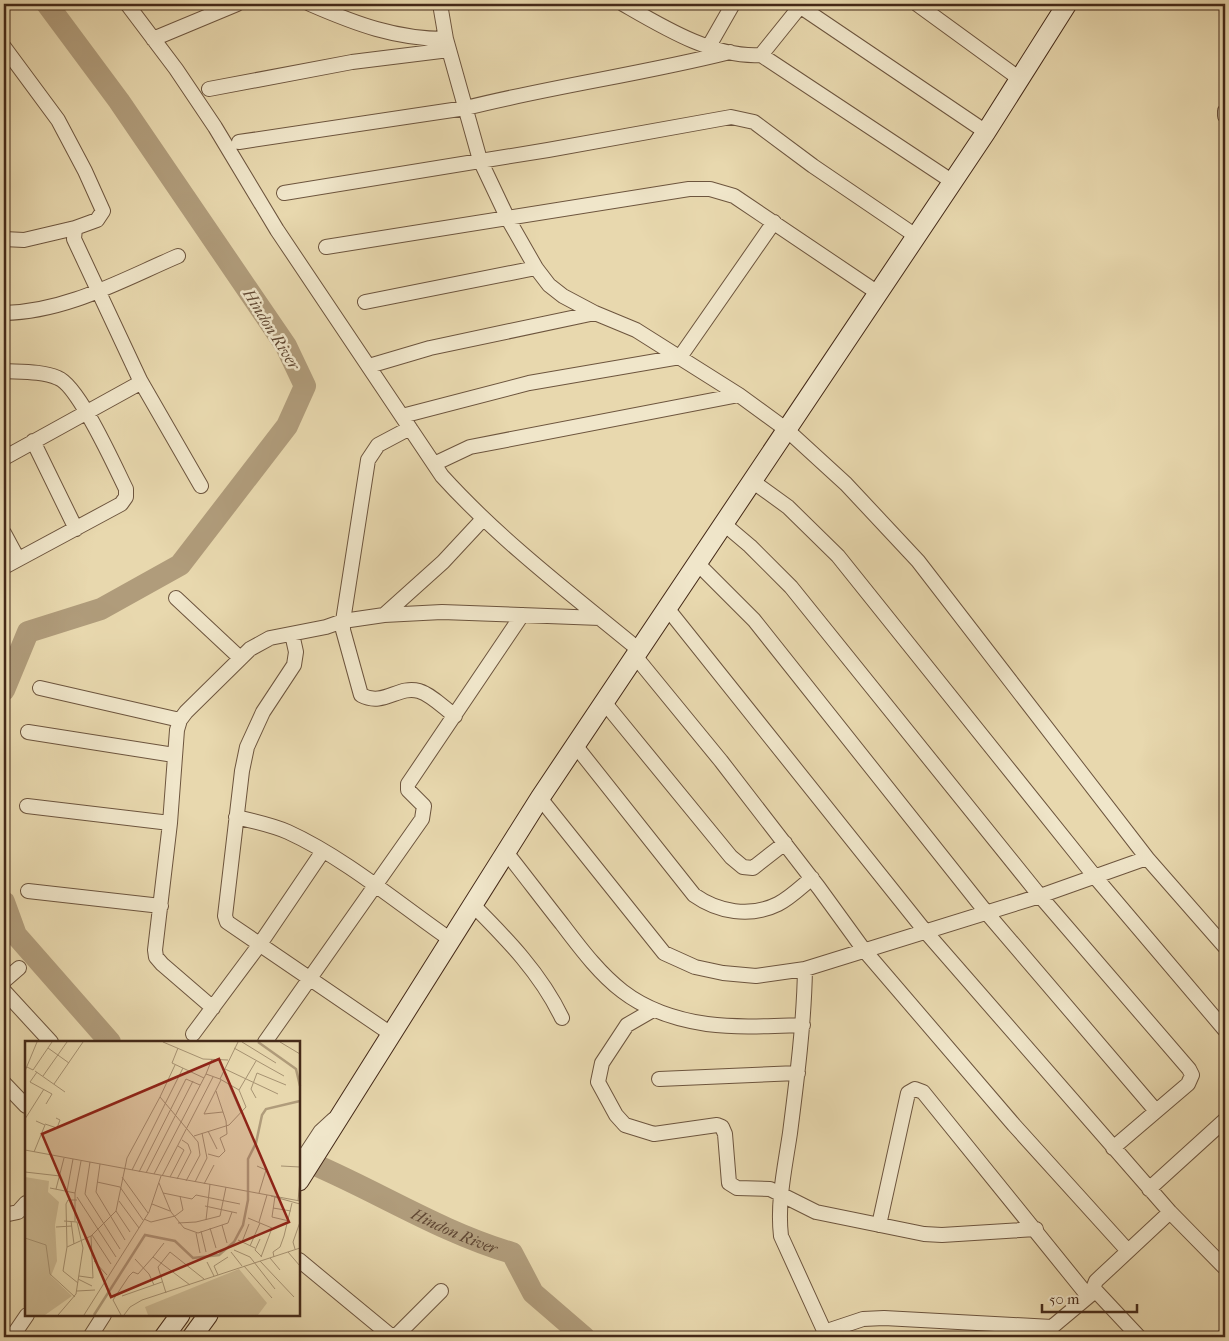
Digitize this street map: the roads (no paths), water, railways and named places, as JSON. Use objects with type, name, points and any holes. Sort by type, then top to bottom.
[{"type":"street","points":[[127,4],[215,127],[277,230],[442,476],[484,519],[600,618],[637,653],[812,878],[864,950],[1014,1125],[1128,1251]]},
{"type":"street","points":[[153,39],[237,4]]},
{"type":"street","points":[[310,4],[383,32],[448,44]]},
{"type":"street","points":[[440,4],[448,44],[480,160],[508,219],[536,268],[549,285],[563,296],[636,330],[739,395],[787,430],[846,484],[918,561],[1147,858],[1225,946]]},
{"type":"street","points":[[623,4],[659,24],[709,46],[730,52],[761,55],[953,182]]},
{"type":"street","points":[[709,46],[733,4]]},
{"type":"street","points":[[917,4],[1020,79]]},
{"type":"street","points":[[300,1179],[325,1129],[348,1104],[540,798],[953,182],[1068,4]]},
{"type":"street","points":[[761,55],[802,5],[986,132]]},
{"type":"street","points":[[208,89],[448,44]]},
{"type":"street","points":[[4,239],[24,240],[75,228],[97,220],[102,211],[85,171],[58,120],[5,51]]},
{"type":"street","points":[[239,142],[466,108],[501,99],[674,66],[730,52]]},
{"type":"street","points":[[1225,110],[1225,116]]},
{"type":"street","points":[[284,194],[730,117],[743,118],[754,122],[813,166],[916,236]]},
{"type":"street","points":[[326,247],[689,189],[710,189],[734,196],[878,293]]},
{"type":"street","points":[[402,416],[529,383],[680,357],[774,222]]},
{"type":"street","points":[[75,228],[74,239],[140,380],[201,486]]},
{"type":"street","points":[[4,313],[27,313],[71,302],[178,256]]},
{"type":"street","points":[[365,302],[536,268]]},
{"type":"street","points":[[369,366],[430,348],[596,313]]},
{"type":"street","points":[[4,371],[57,377],[64,381],[86,411],[126,490],[126,496],[121,504],[4,567]]},
{"type":"street","points":[[4,458],[86,411],[138,384],[140,380]]},
{"type":"street","points":[[434,464],[470,447],[739,395]]},
{"type":"street","points":[[410,428],[378,445],[368,460],[343,630],[362,694],[378,700],[408,690],[418,691],[427,695],[455,716]]},
{"type":"street","points":[[33,441],[76,529]]},
{"type":"street","points":[[752,481],[788,507],[838,556],[1096,878],[1225,1030]]},
{"type":"street","points":[[384,615],[443,562],[484,519]]},
{"type":"street","points":[[724,524],[764,559],[791,587],[1040,896],[1189,1070],[1192,1075],[1188,1084],[1113,1148]]},
{"type":"street","points":[[4,533],[18,559]]},
{"type":"street","points":[[698,564],[754,620],[986,912],[1156,1112]]},
{"type":"street","points":[[176,598],[239,657]]},
{"type":"street","points":[[667,608],[924,930],[1149,1189],[1225,1268]]},
{"type":"street","points":[[213,1008],[156,957],[155,950],[170,823],[174,755],[180,720],[239,657],[270,638],[343,621],[384,615],[442,612],[600,618]]},
{"type":"street","points":[[266,1041],[422,819],[424,806],[408,790],[408,784],[522,615]]},
{"type":"street","points":[[292,634],[296,652],[294,665],[263,712],[247,747],[236,816],[225,916],[227,922],[391,1034]]},
{"type":"street","points":[[40,688],[180,720]]},
{"type":"street","points":[[604,702],[730,857],[742,867],[753,868],[785,844]]},
{"type":"street","points":[[28,732],[174,755]]},
{"type":"street","points":[[575,745],[694,895],[707,904],[725,911],[766,908],[779,904],[812,878]]},
{"type":"street","points":[[540,798],[664,953],[695,967],[723,973],[756,976],[805,968],[1096,878],[1147,858]]},
{"type":"street","points":[[27,806],[170,823]]},
{"type":"street","points":[[236,816],[286,831],[324,851],[451,940]]},
{"type":"street","points":[[193,1034],[260,944],[324,851]]},
{"type":"street","points":[[506,852],[595,968],[626,995],[654,1010],[706,1023],[736,1026],[802,1025]]},
{"type":"street","points":[[28,891],[161,906]]},
{"type":"street","points":[[473,905],[527,962],[545,987],[562,1018]]},
{"type":"street","points":[[4,981],[18,968]]},
{"type":"street","points":[[805,968],[798,1073],[782,1193],[781,1236],[826,1334],[863,1319],[884,1318],[1052,1327]]},
{"type":"street","points":[[4,992],[50,1041]]},
{"type":"street","points":[[654,1010],[627,1025],[617,1038],[600,1068],[598,1082],[616,1115],[625,1125],[654,1134],[717,1124],[722,1126],[725,1134],[729,1184],[737,1188],[761,1188],[782,1193],[800,1206],[816,1212],[942,1236],[1036,1230]]},
{"type":"street","points":[[659,1079],[798,1073]]},
{"type":"street","points":[[4,1083],[25,1105]]},
{"type":"street","points":[[879,1225],[908,1093],[915,1089],[923,1092],[1036,1230],[1092,1293],[1139,1337]]},
{"type":"street","points":[[1149,1189],[1225,1120]]},
{"type":"street","points":[[4,1215],[18,1212],[25,1204]]},
{"type":"street","points":[[1040,1337],[1092,1293],[1096,1281],[1170,1212]]},
{"type":"street","points":[[302,1262],[391,1336],[398,1334],[441,1291]]},
{"type":"street","points":[[12,1337],[26,1316]]},
{"type":"street","points":[[90,1337],[103,1316]]},
{"type":"street","points":[[164,1337],[180,1316]]},
{"type":"street","points":[[183,1316],[200,1326]]},
{"type":"lane","points":[[300,1157],[325,1129]]},
{"type":"waterway","name":"Hindon River","points":[[4,690],[28,632],[101,609],[180,565],[287,426],[305,386],[286,346],[119,101],[47,4]]},
{"type":"waterway","name":"Hindon River","points":[[4,902],[16,935],[109,1041]]},
{"type":"waterway","name":"Hindon River","points":[[300,1158],[457,1233],[512,1253],[533,1293],[584,1337]]}]
